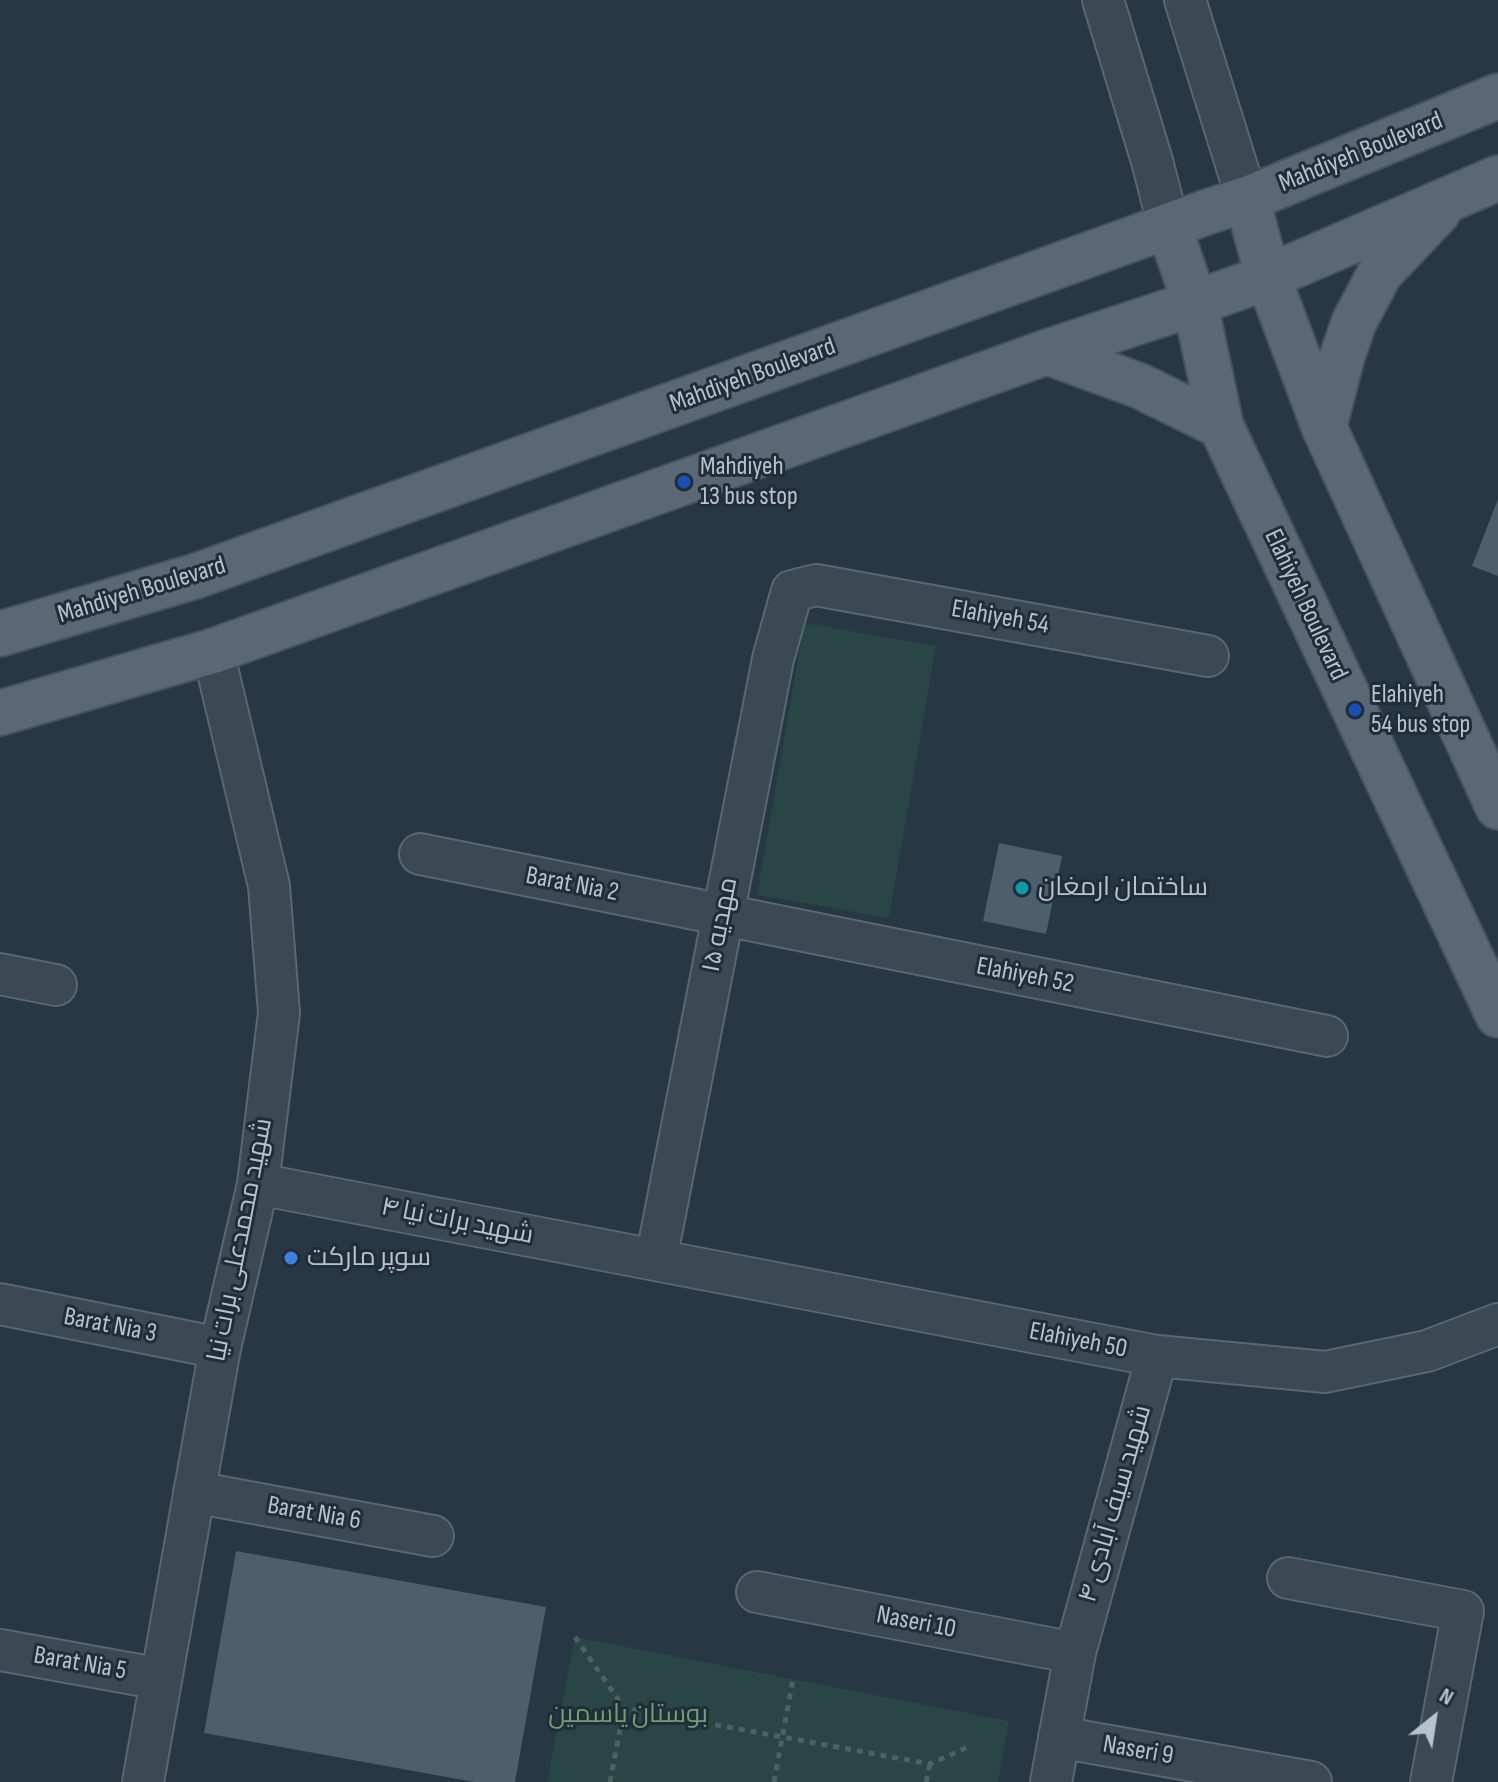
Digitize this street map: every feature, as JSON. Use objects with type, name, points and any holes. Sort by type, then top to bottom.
[{"type":"main road","name":"Mahdiyeh Boulevard","points":[[0,634],[196,576],[1247,199],[1498,96]]},
{"type":"main road","points":[[0,713],[213,651],[1047,352],[1268,277],[1498,178]]},
{"type":"main road","points":[[1324,427],[1354,322],[1380,273],[1453,197]]},
{"type":"main road","points":[[1247,199],[1268,277],[1324,427],[1498,807]]},
{"type":"main road","name":"Elahiyeh Boulevard","points":[[1169,227],[1195,303],[1221,426],[1498,1015]]},
{"type":"main road","points":[[1047,352],[1140,386],[1221,426]]},
{"type":"street","points":[[1103,0],[1169,227]]},
{"type":"street","points":[[1185,0],[1247,199]]},
{"type":"street","name":"Elahiyeh 54","points":[[792,591],[816,585],[1208,656]]},
{"type":"street","name":"مهدیه ۱۵","points":[[656,1260],[773,659],[792,591]]},
{"type":"street","name":"شهید محمدعلی برات نیا","points":[[143,1782],[220,1348],[258,1184],[279,1013],[269,886],[213,651]]},
{"type":"street","name":"Barat Nia 2","points":[[420,854],[723,915]]},
{"type":"street","name":"Elahiyeh 52","points":[[723,915],[1327,1036]]},
{"type":"street","points":[[0,974],[56,985]]},
{"type":"street","name":"شهید برات نیا ۴","points":[[258,1184],[656,1260]]},
{"type":"street","name":"Elahiyeh 50","points":[[656,1260],[1157,1356],[1325,1372],[1427,1351],[1498,1324]]},
{"type":"street","name":"Barat Nia 3","points":[[0,1304],[220,1348]]},
{"type":"street","name":"شهید سیف آبادی ۴","points":[[1051,1782],[1075,1653],[1157,1356]]},
{"type":"street","name":"Barat Nia 6","points":[[194,1492],[433,1536]]},
{"type":"street","points":[[1288,1578],[1463,1611],[1431,1782]]},
{"type":"street","name":"Naseri 10","points":[[757,1592],[1075,1653]]},
{"type":"street","name":"Barat Nia 5","points":[[0,1650],[161,1679]]},
{"type":"street","name":"Naseri 9","points":[[1059,1737],[1311,1782]]},
{"type":"path","points":[[575,1637],[624,1708],[930,1764],[968,1747]]},
{"type":"path","points":[[774,1782],[793,1679]]},
{"type":"path","points":[[610,1782],[624,1708]]},
{"type":"path","points":[[926,1782],[930,1764]]},
{"type":"green space","points":[[804,623],[936,646],[889,918],[757,895]]},
{"type":"green space","name":"بوستان یاسمین","points":[[575,1637],[1009,1721],[998,1782],[547,1782]]},
{"type":"building","points":[[1498,499],[1498,576],[1472,566]]},
{"type":"building","name":"ساختمان ارمغان","points":[[999,843],[1062,856],[1046,934],[983,921]]},
{"type":"building","points":[[236,1551],[546,1607],[515,1782],[474,1782],[204,1733]]},
{"type":"place","name":"Mahdiyeh 13 bus stop","points":[[684,482]]},
{"type":"place","name":"Elahiyeh 54 bus stop","points":[[1355,710]]},
{"type":"place","name":"ساختمان ارمغان","points":[[1022,888]]},
{"type":"place","name":"سوپر مارکت","points":[[291,1258]]}]
